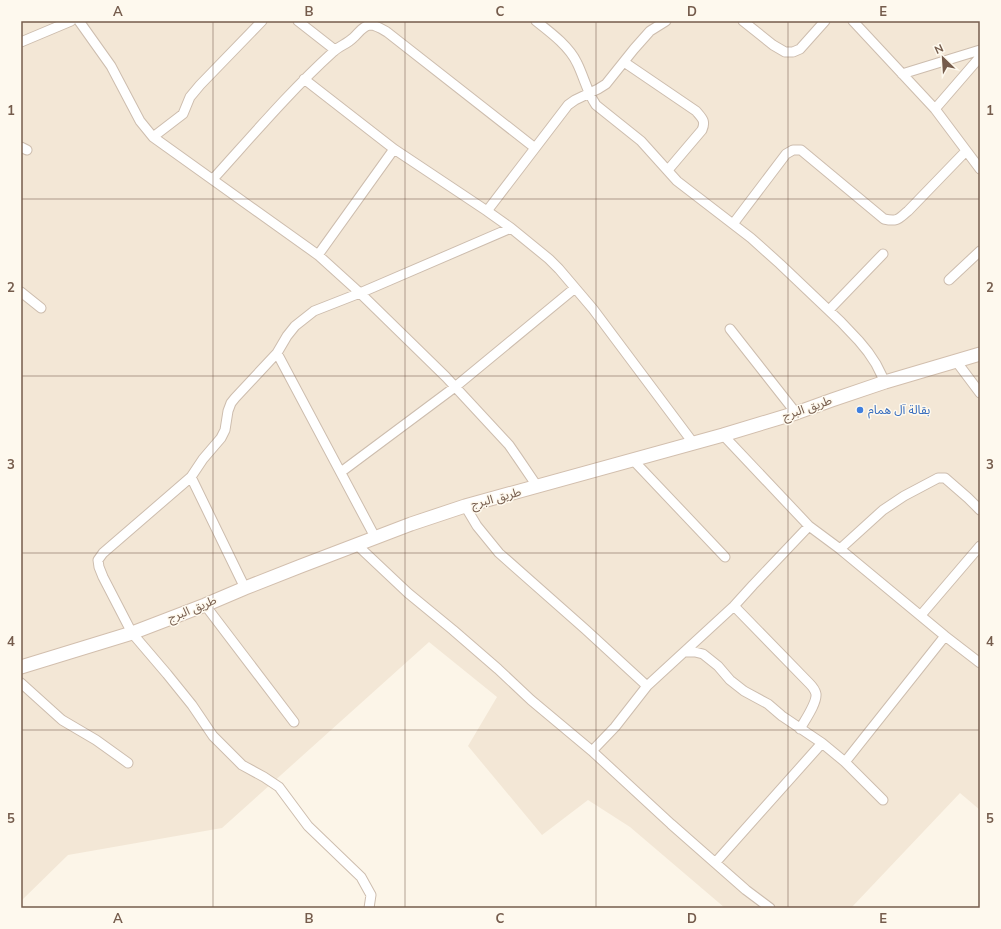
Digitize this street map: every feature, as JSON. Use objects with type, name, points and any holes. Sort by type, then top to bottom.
[{"type":"street","points":[[21,42],[71,21]]},
{"type":"street","points":[[79,21],[111,66],[140,121],[153,137],[318,255],[360,293],[455,386],[509,446],[537,486]]},
{"type":"street","points":[[153,137],[183,114],[190,97],[200,85],[262,21]]},
{"type":"street","points":[[298,21],[335,50]]},
{"type":"street","points":[[536,21],[561,41],[576,61],[596,105],[641,141],[677,181],[751,238],[829,310],[868,352],[885,382]]},
{"type":"street","points":[[487,211],[568,105],[606,84],[634,49],[650,32],[666,21]]},
{"type":"street","points":[[743,21],[773,45],[785,52],[793,52],[800,49],[825,21]]},
{"type":"street","points":[[853,21],[935,109],[980,169]]},
{"type":"street","points":[[213,179],[304,79],[335,50],[354,38],[362,28],[369,25],[377,26],[387,32],[535,148]]},
{"type":"street","points":[[902,74],[980,50]]},
{"type":"street","points":[[935,109],[980,57]]},
{"type":"street","points":[[624,62],[696,111],[703,119],[704,125],[702,130],[668,170]]},
{"type":"street","points":[[304,79],[394,149],[511,228],[559,269],[597,316],[694,444]]},
{"type":"street","points":[[318,255],[394,149]]},
{"type":"street","points":[[733,224],[786,154],[793,150],[801,150],[884,219],[893,221],[908,210],[966,151]]},
{"type":"street","points":[[369,908],[371,895],[361,877],[308,826],[279,787],[242,765],[213,736],[192,705],[132,633],[103,577],[98,560],[103,553],[191,477],[203,459],[221,438],[225,430],[231,403],[277,353],[295,326],[314,311],[360,293],[511,228]]},
{"type":"street","points":[[949,280],[980,251]]},
{"type":"street","points":[[829,310],[883,254]]},
{"type":"street","points":[[341,472],[455,386],[575,288]]},
{"type":"street","points":[[21,292],[41,308]]},
{"type":"street","points":[[730,329],[796,413]]},
{"type":"street","points":[[277,353],[375,537]]},
{"type":"street","name":"طريق البرج","points":[[21,667],[132,633],[356,544],[465,506],[694,444],[796,413],[885,382],[980,354]]},
{"type":"street","points":[[956,361],[980,393]]},
{"type":"street","points":[[723,435],[809,526],[840,549],[980,663]]},
{"type":"street","points":[[633,460],[725,557]]},
{"type":"street","points":[[191,477],[245,588]]},
{"type":"street","points":[[840,549],[883,510],[904,496],[938,478],[945,478],[980,510]]},
{"type":"street","points":[[465,506],[477,526],[499,553],[647,686]]},
{"type":"street","points":[[592,751],[615,727],[647,686],[734,606],[809,526]]},
{"type":"street","points":[[356,544],[408,593],[453,630],[531,700],[592,751],[715,863],[746,890],[770,908]]},
{"type":"street","points":[[921,615],[980,546]]},
{"type":"street","points":[[205,605],[294,722]]},
{"type":"street","points":[[734,606],[815,689],[816,695],[813,706],[800,728]]},
{"type":"street","points":[[845,762],[945,636]]},
{"type":"street","points":[[684,652],[703,654],[718,666],[730,680],[744,691],[768,704],[782,716],[822,743],[845,762],[883,800]]},
{"type":"street","points":[[21,683],[62,720],[96,740],[128,763]]},
{"type":"street","points":[[715,863],[822,743]]},
{"type":"shaded area","points":[[21,21],[980,21],[980,810],[960,793],[851,908],[725,908],[630,827],[588,800],[542,835],[468,746],[497,697],[429,642],[222,828],[68,855],[21,901]]},
{"type":"place","name":"بقالة آل همام","points":[[860,410]]}]
